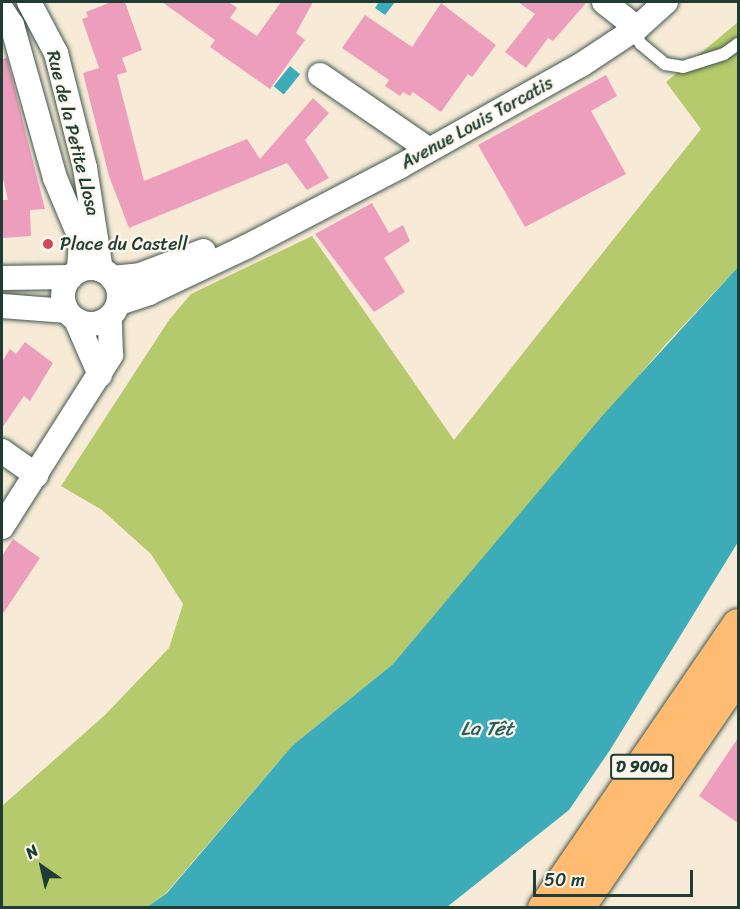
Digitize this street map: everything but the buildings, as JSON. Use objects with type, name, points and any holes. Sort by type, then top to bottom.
[{"type":"highway","name":"D 900a","points":[[544,908],[738,625]]},
{"type":"highway","name":"D 900a","points":[[577,908],[738,673]]},
{"type":"street","points":[[5,25],[29,2]]},
{"type":"street","name":"Rue de la Petite Llosa","points":[[29,2],[56,53],[85,168],[91,274]]},
{"type":"street","points":[[604,2],[634,30]]},
{"type":"street","name":"Avenue Louis Torcatis","points":[[2,306],[72,315],[93,324],[114,310],[278,229],[581,65],[634,30],[666,2]]},
{"type":"street","name":"Rue de la Petite Llosa","points":[[5,25],[55,178],[81,240],[91,274]]},
{"type":"street","points":[[320,75],[428,149]]},
{"type":"street","name":"Avenue Louis Torcatis","points":[[2,278],[91,274],[140,275],[236,238],[278,229]]},
{"type":"street","points":[[2,527],[100,375],[111,355],[114,310],[91,274],[63,293],[100,375]]},
{"type":"street","points":[[2,451],[36,475]]},
{"type":"lane","points":[[634,30],[641,44],[665,63],[683,67],[724,54],[738,44]]},
{"type":"green space","points":[[738,22],[738,267],[665,345],[393,664],[292,746],[166,893],[147,907],[2,908],[2,806],[105,715],[169,648],[183,604],[151,554],[102,510],[61,486],[169,320],[191,294],[312,236],[454,440],[701,129],[666,82]]},
{"type":"water","points":[[379,2],[395,2],[385,15],[375,8]]},
{"type":"water","points":[[290,66],[300,74],[284,94],[274,86]]},
{"type":"water","name":"La Têt","points":[[738,267],[738,542],[610,750],[569,810],[447,907],[147,907],[167,893],[292,746],[393,664],[603,415]]},
{"type":"place","name":"Place du Castell","points":[[48,244]]}]
